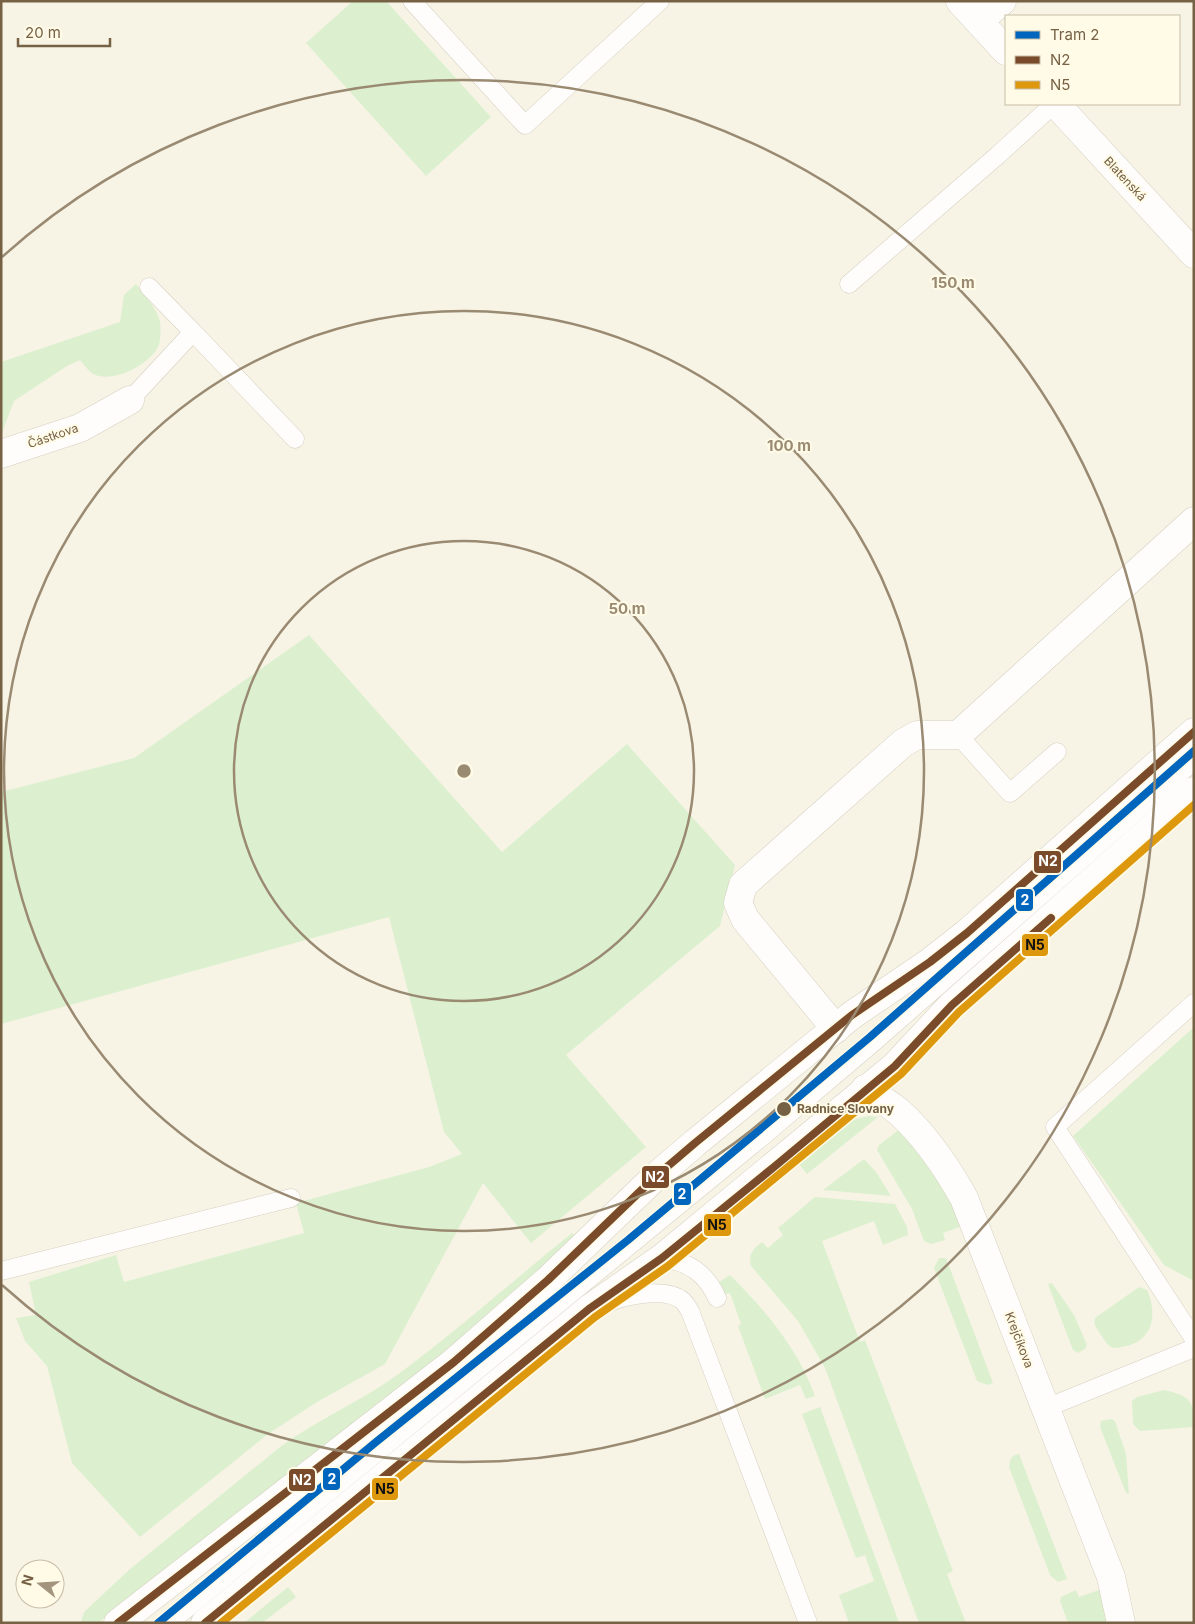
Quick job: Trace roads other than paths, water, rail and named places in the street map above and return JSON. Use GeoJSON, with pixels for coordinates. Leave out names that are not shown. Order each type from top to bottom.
{"type":"FeatureCollection","features":[{"type":"Feature","properties":{"kind":"street"},"geometry":{"type":"LineString","coordinates":[[960,1],[1005,50]]}},
{"type":"Feature","properties":{"kind":"street"},"geometry":{"type":"LineString","coordinates":[[979,22],[1002,1]]}},
{"type":"Feature","properties":{"kind":"street","name":"Blatenská"},"geometry":{"type":"LineString","coordinates":[[1056,105],[1194,254]]}},
{"type":"Feature","properties":{"kind":"street","name":"Částkova"},"geometry":{"type":"LineString","coordinates":[[1,454],[80,428],[130,400]]}},
{"type":"Feature","properties":{"kind":"street"},"geometry":{"type":"LineString","coordinates":[[836,1028],[744,919],[738,903],[739,894],[747,880],[903,743],[917,735],[958,735],[1194,520]]}},
{"type":"Feature","properties":{"kind":"street"},"geometry":{"type":"LineString","coordinates":[[118,1623],[454,1362],[548,1280],[654,1178],[836,1028],[967,933],[1194,732]]}},
{"type":"Feature","properties":{"kind":"street"},"geometry":{"type":"LineString","coordinates":[[204,1623],[589,1309],[662,1258],[895,1066],[952,1005],[1194,791]]}},
{"type":"Feature","properties":{"kind":"street","name":"Krejčíkova"},"geometry":{"type":"LineString","coordinates":[[865,1090],[903,1116],[922,1136],[952,1178],[975,1224],[1110,1577],[1121,1623]]}},
{"type":"Feature","properties":{"kind":"lane"},"geometry":{"type":"LineString","coordinates":[[412,1],[525,125],[660,1]]}},
{"type":"Feature","properties":{"kind":"lane"},"geometry":{"type":"LineString","coordinates":[[849,284],[1054,105]]}},
{"type":"Feature","properties":{"kind":"lane"},"geometry":{"type":"LineString","coordinates":[[150,287],[295,440]]}},
{"type":"Feature","properties":{"kind":"lane"},"geometry":{"type":"LineString","coordinates":[[130,400],[192,332]]}},
{"type":"Feature","properties":{"kind":"lane"},"geometry":{"type":"LineString","coordinates":[[958,735],[1010,793],[1056,752]]}},
{"type":"Feature","properties":{"kind":"lane"},"geometry":{"type":"LineString","coordinates":[[170,1623],[770,1130],[896,1023],[1194,761]]}},
{"type":"Feature","properties":{"kind":"lane"},"geometry":{"type":"LineString","coordinates":[[1194,1003],[1055,1127],[1194,1339]]}},
{"type":"Feature","properties":{"kind":"lane"},"geometry":{"type":"LineString","coordinates":[[1,1271],[292,1198]]}},
{"type":"Feature","properties":{"kind":"lane"},"geometry":{"type":"LineString","coordinates":[[662,1258],[679,1260],[698,1270],[712,1286],[717,1298]]}},
{"type":"Feature","properties":{"kind":"lane"},"geometry":{"type":"LineString","coordinates":[[589,1309],[633,1294],[670,1295],[683,1301],[698,1330],[808,1623]]}},
{"type":"Feature","properties":{"kind":"lane"},"geometry":{"type":"LineString","coordinates":[[1046,1408],[1194,1348]]}},
{"type":"Feature","properties":{"kind":"tram line","name":"2"},"geometry":{"type":"LineString","coordinates":[[158,1623],[376,1442],[628,1240],[870,1037],[1194,751]]}},
{"type":"Feature","properties":{"kind":"place","name":"Radnice Slovany"},"geometry":{"type":"Point","coordinates":[784,1109]}}]}
